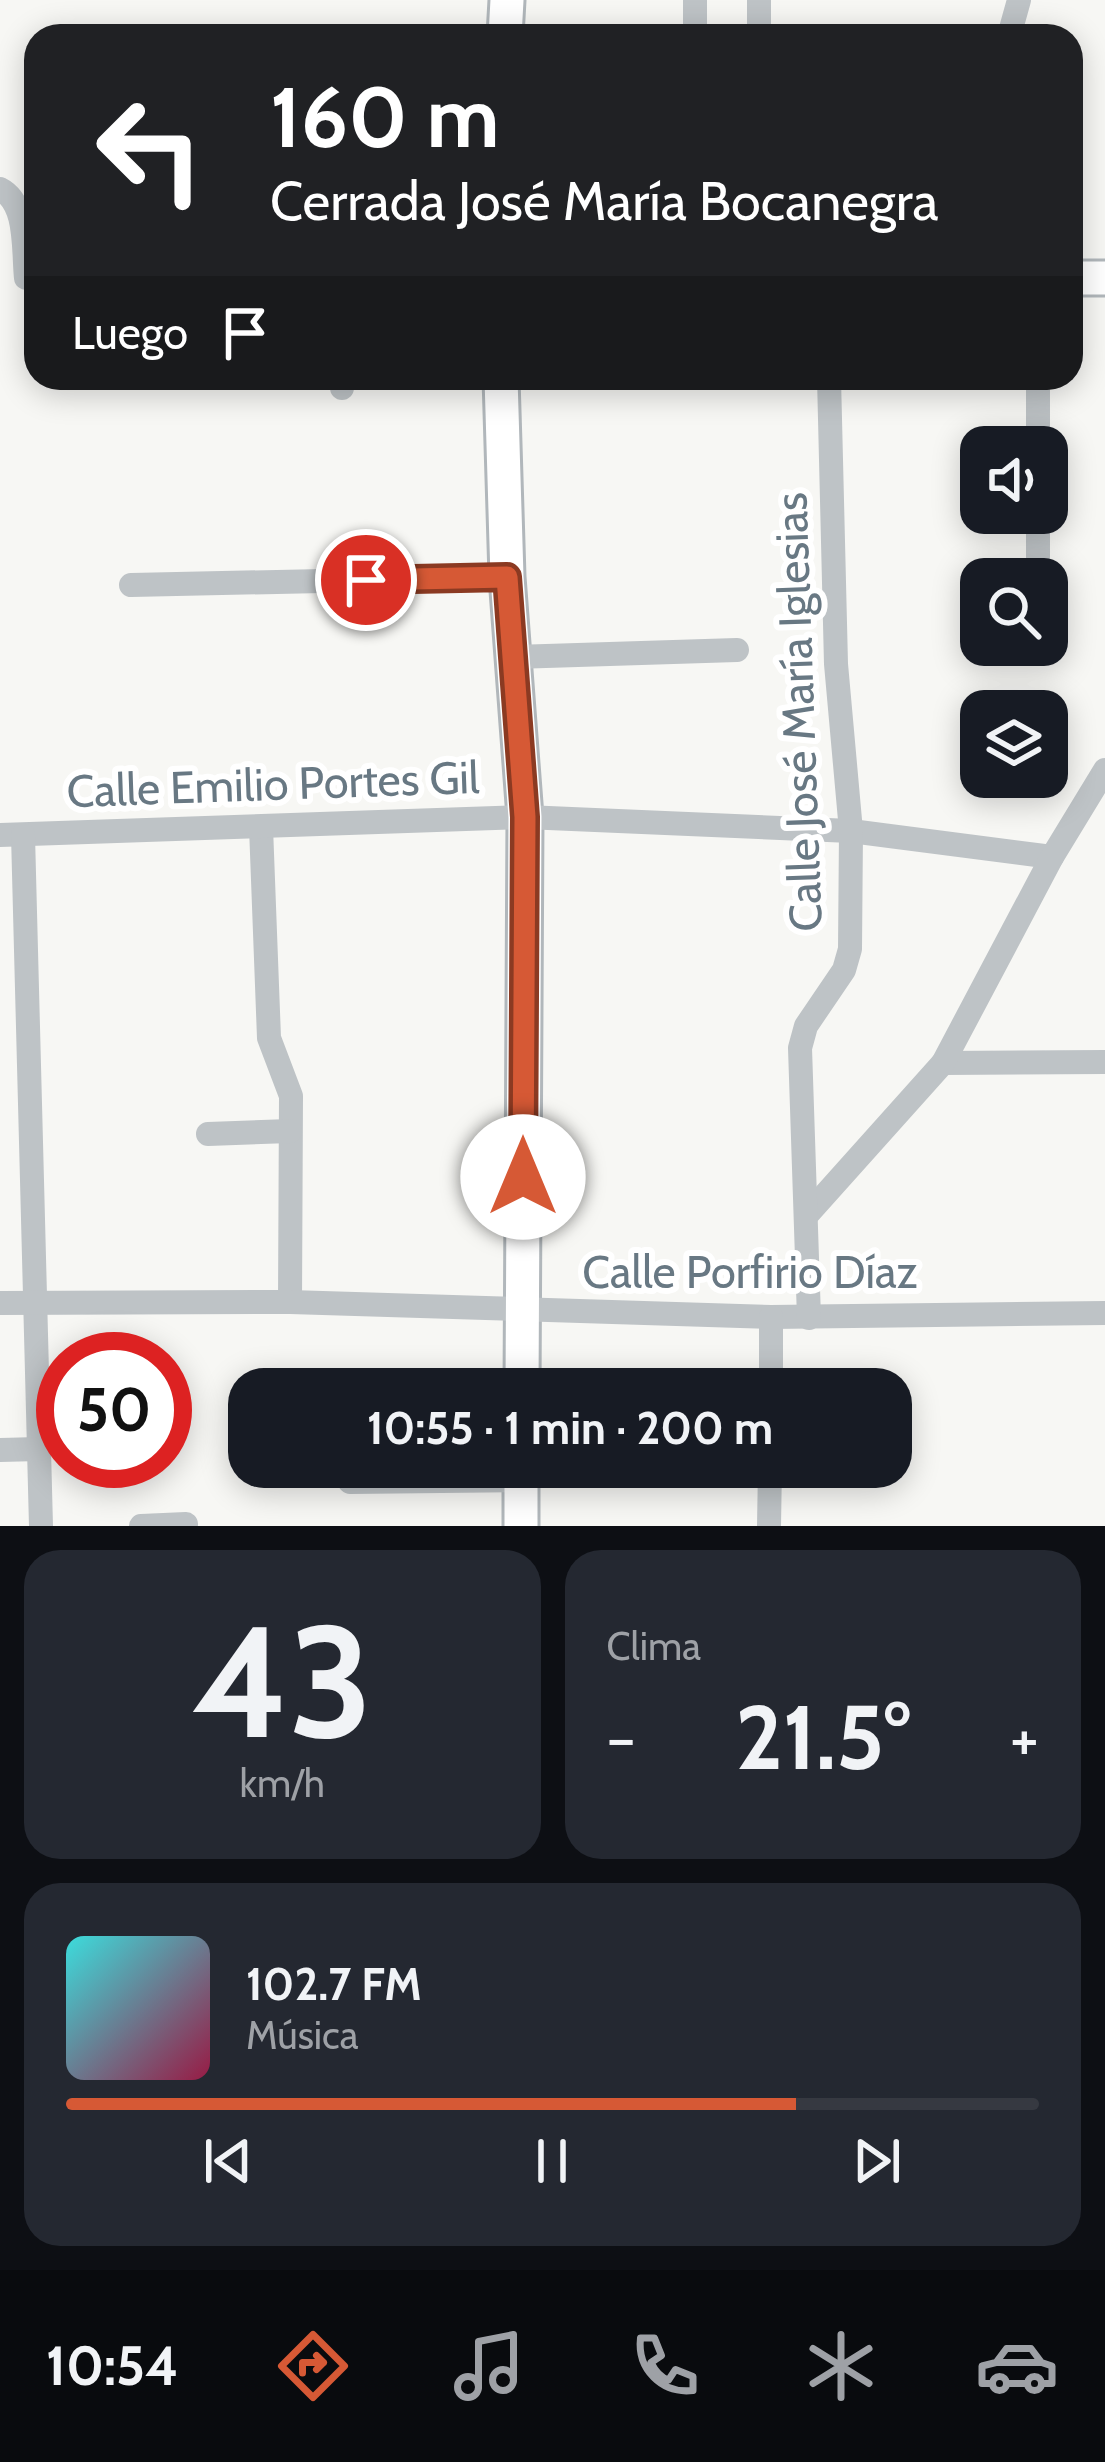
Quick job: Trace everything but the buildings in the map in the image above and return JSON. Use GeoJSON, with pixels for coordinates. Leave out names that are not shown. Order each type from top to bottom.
{"type":"FeatureCollection","features":[{"type":"Feature","properties":{"kind":"main road"},"geometry":{"type":"LineString","coordinates":[[501,390],[507,577],[525,817],[522,1368]]}},
{"type":"Feature","properties":{"kind":"main road"},"geometry":{"type":"LineString","coordinates":[[520,1526],[521,1488]]}},
{"type":"Feature","properties":{"kind":"street"},"geometry":{"type":"LineString","coordinates":[[0,190],[10,194],[19,211],[24,259]]}},
{"type":"Feature","properties":{"kind":"street","name":"Calle José María Iglesias"},"geometry":{"type":"LineString","coordinates":[[808,1318],[800,1048],[806,1026],[844,970],[850,950],[851,831],[836,664],[829,390]]}},
{"type":"Feature","properties":{"kind":"street"},"geometry":{"type":"LineString","coordinates":[[1038,390],[1038,426]]}},
{"type":"Feature","properties":{"kind":"street"},"geometry":{"type":"LineString","coordinates":[[1038,534],[1038,557]]}},
{"type":"Feature","properties":{"kind":"street"},"geometry":{"type":"LineString","coordinates":[[131,585],[507,577]]}},
{"type":"Feature","properties":{"kind":"street"},"geometry":{"type":"LineString","coordinates":[[514,657],[737,650]]}},
{"type":"Feature","properties":{"kind":"street"},"geometry":{"type":"LineString","coordinates":[[806,1216],[944,1063],[1052,857],[1105,770]]}},
{"type":"Feature","properties":{"kind":"street"},"geometry":{"type":"LineString","coordinates":[[1078,813],[1105,813]]}},
{"type":"Feature","properties":{"kind":"street","name":"Calle Emilio Portes Gil"},"geometry":{"type":"LineString","coordinates":[[12,835],[525,817],[851,831],[1052,857]]}},
{"type":"Feature","properties":{"kind":"street"},"geometry":{"type":"LineString","coordinates":[[261,826],[269,1038],[289,1082],[290,1301]]}},
{"type":"Feature","properties":{"kind":"street"},"geometry":{"type":"LineString","coordinates":[[12,835],[36,1361]]}},
{"type":"Feature","properties":{"kind":"street"},"geometry":{"type":"LineString","coordinates":[[944,1063],[1105,1062]]}},
{"type":"Feature","properties":{"kind":"street"},"geometry":{"type":"LineString","coordinates":[[208,1134],[290,1131]]}},
{"type":"Feature","properties":{"kind":"street","name":"Calle Porfirio Díaz"},"geometry":{"type":"LineString","coordinates":[[0,1303],[290,1301],[808,1318],[1105,1313]]}},
{"type":"Feature","properties":{"kind":"street"},"geometry":{"type":"LineString","coordinates":[[771,1317],[771,1368]]}},
{"type":"Feature","properties":{"kind":"street"},"geometry":{"type":"LineString","coordinates":[[0,1450],[36,1449]]}},
{"type":"Feature","properties":{"kind":"street"},"geometry":{"type":"LineString","coordinates":[[40,1488],[41,1526]]}},
{"type":"Feature","properties":{"kind":"street"},"geometry":{"type":"LineString","coordinates":[[769,1526],[770,1488]]}},
{"type":"Feature","properties":{"kind":"street"},"geometry":{"type":"LineString","coordinates":[[140,1526],[186,1524]]}},
{"type":"Feature","properties":{"kind":"route"},"geometry":{"type":"LineString","coordinates":[[366,580],[507,577],[525,817],[523,1177]]}}]}
